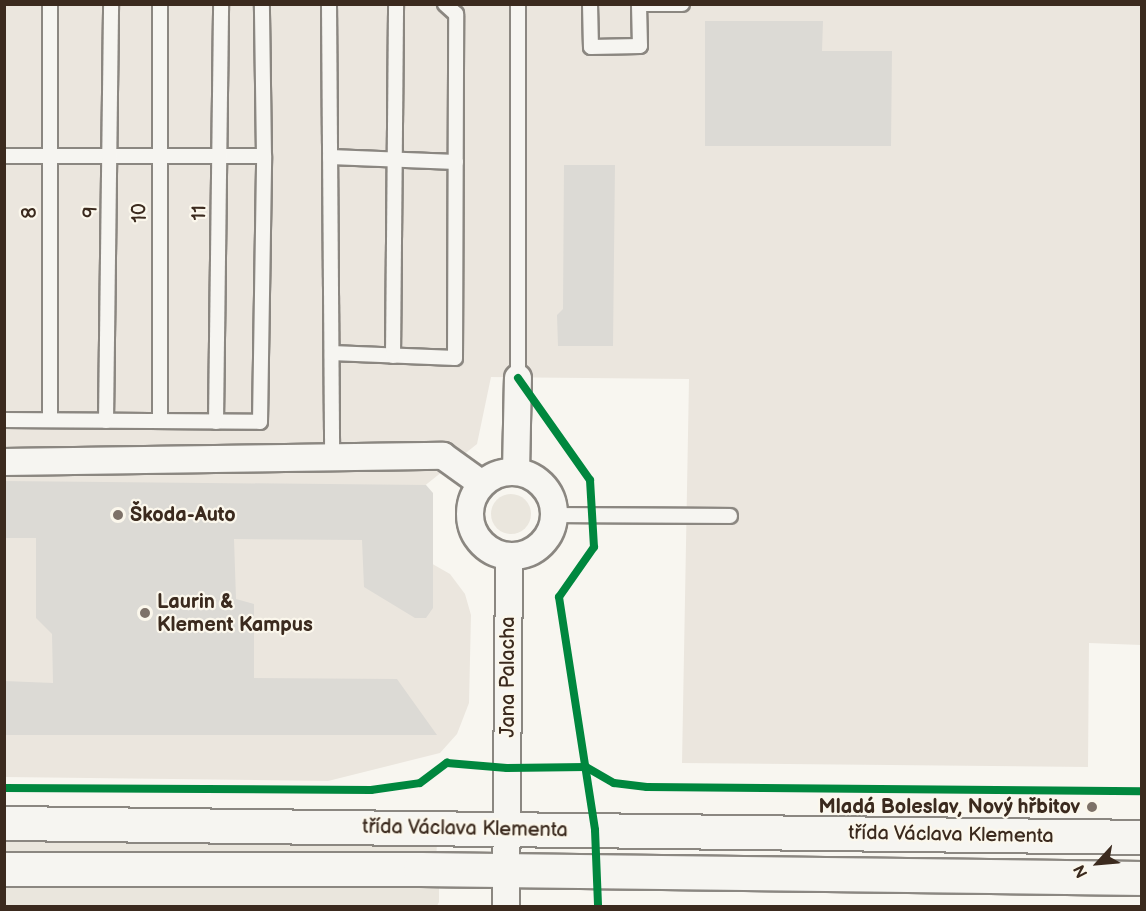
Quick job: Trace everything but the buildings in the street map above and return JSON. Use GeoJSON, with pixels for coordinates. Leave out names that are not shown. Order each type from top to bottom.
{"type":"FeatureCollection","features":[{"type":"Feature","properties":{"kind":"street"},"geometry":{"type":"LineString","coordinates":[[516,472],[518,378]]}},
{"type":"Feature","properties":{"kind":"street"},"geometry":{"type":"LineString","coordinates":[[4,462],[443,456],[482,484]]}},
{"type":"Feature","properties":{"kind":"street"},"geometry":{"type":"LineString","coordinates":[[516,472],[540,482],[549,492],[554,515],[544,542],[528,553],[509,556],[485,546],[474,530],[470,510],[482,484],[503,473],[516,472]]}},
{"type":"Feature","properties":{"kind":"street","name":"Jana Palacha"},"geometry":{"type":"LineString","coordinates":[[506,906],[509,556]]}},
{"type":"Feature","properties":{"kind":"street","name":"třída Václava Klementa"},"geometry":{"type":"LineString","coordinates":[[4,823],[1142,837]]}},
{"type":"Feature","properties":{"kind":"street","name":"třída Václava Klementa"},"geometry":{"type":"LineString","coordinates":[[4,869],[507,871],[1142,878]]}},
{"type":"Feature","properties":{"kind":"lane","name":"8"},"geometry":{"type":"LineString","coordinates":[[50,4],[50,420]]}},
{"type":"Feature","properties":{"kind":"lane","name":"9"},"geometry":{"type":"LineString","coordinates":[[106,421],[111,155],[111,4]]}},
{"type":"Feature","properties":{"kind":"lane","name":"10"},"geometry":{"type":"LineString","coordinates":[[160,4],[160,422]]}},
{"type":"Feature","properties":{"kind":"lane","name":"11"},"geometry":{"type":"LineString","coordinates":[[216,422],[221,4]]}},
{"type":"Feature","properties":{"kind":"lane"},"geometry":{"type":"LineString","coordinates":[[4,420],[261,422],[264,156],[262,4]]}},
{"type":"Feature","properties":{"kind":"lane"},"geometry":{"type":"LineString","coordinates":[[329,4],[332,457]]}},
{"type":"Feature","properties":{"kind":"lane"},"geometry":{"type":"LineString","coordinates":[[393,356],[392,161],[396,4]]}},
{"type":"Feature","properties":{"kind":"lane"},"geometry":{"type":"LineString","coordinates":[[332,353],[455,358],[456,14],[445,4]]}},
{"type":"Feature","properties":{"kind":"lane"},"geometry":{"type":"LineString","coordinates":[[518,4],[518,378]]}},
{"type":"Feature","properties":{"kind":"lane"},"geometry":{"type":"LineString","coordinates":[[590,4],[591,47],[640,46],[639,5],[682,4]]}},
{"type":"Feature","properties":{"kind":"lane"},"geometry":{"type":"LineString","coordinates":[[4,156],[264,156]]}},
{"type":"Feature","properties":{"kind":"lane"},"geometry":{"type":"LineString","coordinates":[[330,157],[456,162]]}},
{"type":"Feature","properties":{"kind":"lane"},"geometry":{"type":"LineString","coordinates":[[554,515],[730,516]]}},
{"type":"Feature","properties":{"kind":"shaded area"},"geometry":{"type":"Polygon","coordinates":[[[5,5],[1141,5],[1141,645],[1089,643],[1088,767],[682,763],[689,379],[491,377],[477,444],[413,495],[415,554],[450,574],[465,594],[471,615],[469,703],[457,734],[440,753],[328,781],[5,777],[5,5]]]}},
{"type":"Feature","properties":{"kind":"shaded area"},"geometry":{"type":"Polygon","coordinates":[[[511,494],[519,495],[525,500],[530,506],[530,522],[525,528],[519,533],[511,534],[503,533],[497,528],[492,522],[491,514],[492,506],[497,500],[503,495],[511,494]]]}},
{"type":"Feature","properties":{"kind":"shaded area"},"geometry":{"type":"Polygon","coordinates":[[[5,839],[437,845],[436,858],[5,852],[5,839]]]}},
{"type":"Feature","properties":{"kind":"shaded area"},"geometry":{"type":"Polygon","coordinates":[[[5,880],[439,885],[439,902],[437,906],[5,906],[5,880]]]}},
{"type":"Feature","properties":{"kind":"cycle path"},"geometry":{"type":"LineString","coordinates":[[518,378],[590,480],[594,547],[559,597],[595,830],[598,906]]}},
{"type":"Feature","properties":{"kind":"cycle path"},"geometry":{"type":"LineString","coordinates":[[4,788],[371,790],[420,783],[447,763],[507,768],[586,767],[614,783],[647,787],[1142,791]]}},
{"type":"Feature","properties":{"kind":"place","name":"Škoda-Auto"},"geometry":{"type":"Point","coordinates":[118,515]}},
{"type":"Feature","properties":{"kind":"place","name":"Laurin & Klement Kampus"},"geometry":{"type":"Point","coordinates":[145,613]}},
{"type":"Feature","properties":{"kind":"place","name":"Mladá Boleslav, Nový hřbitov"},"geometry":{"type":"Point","coordinates":[1092,807]}}]}
